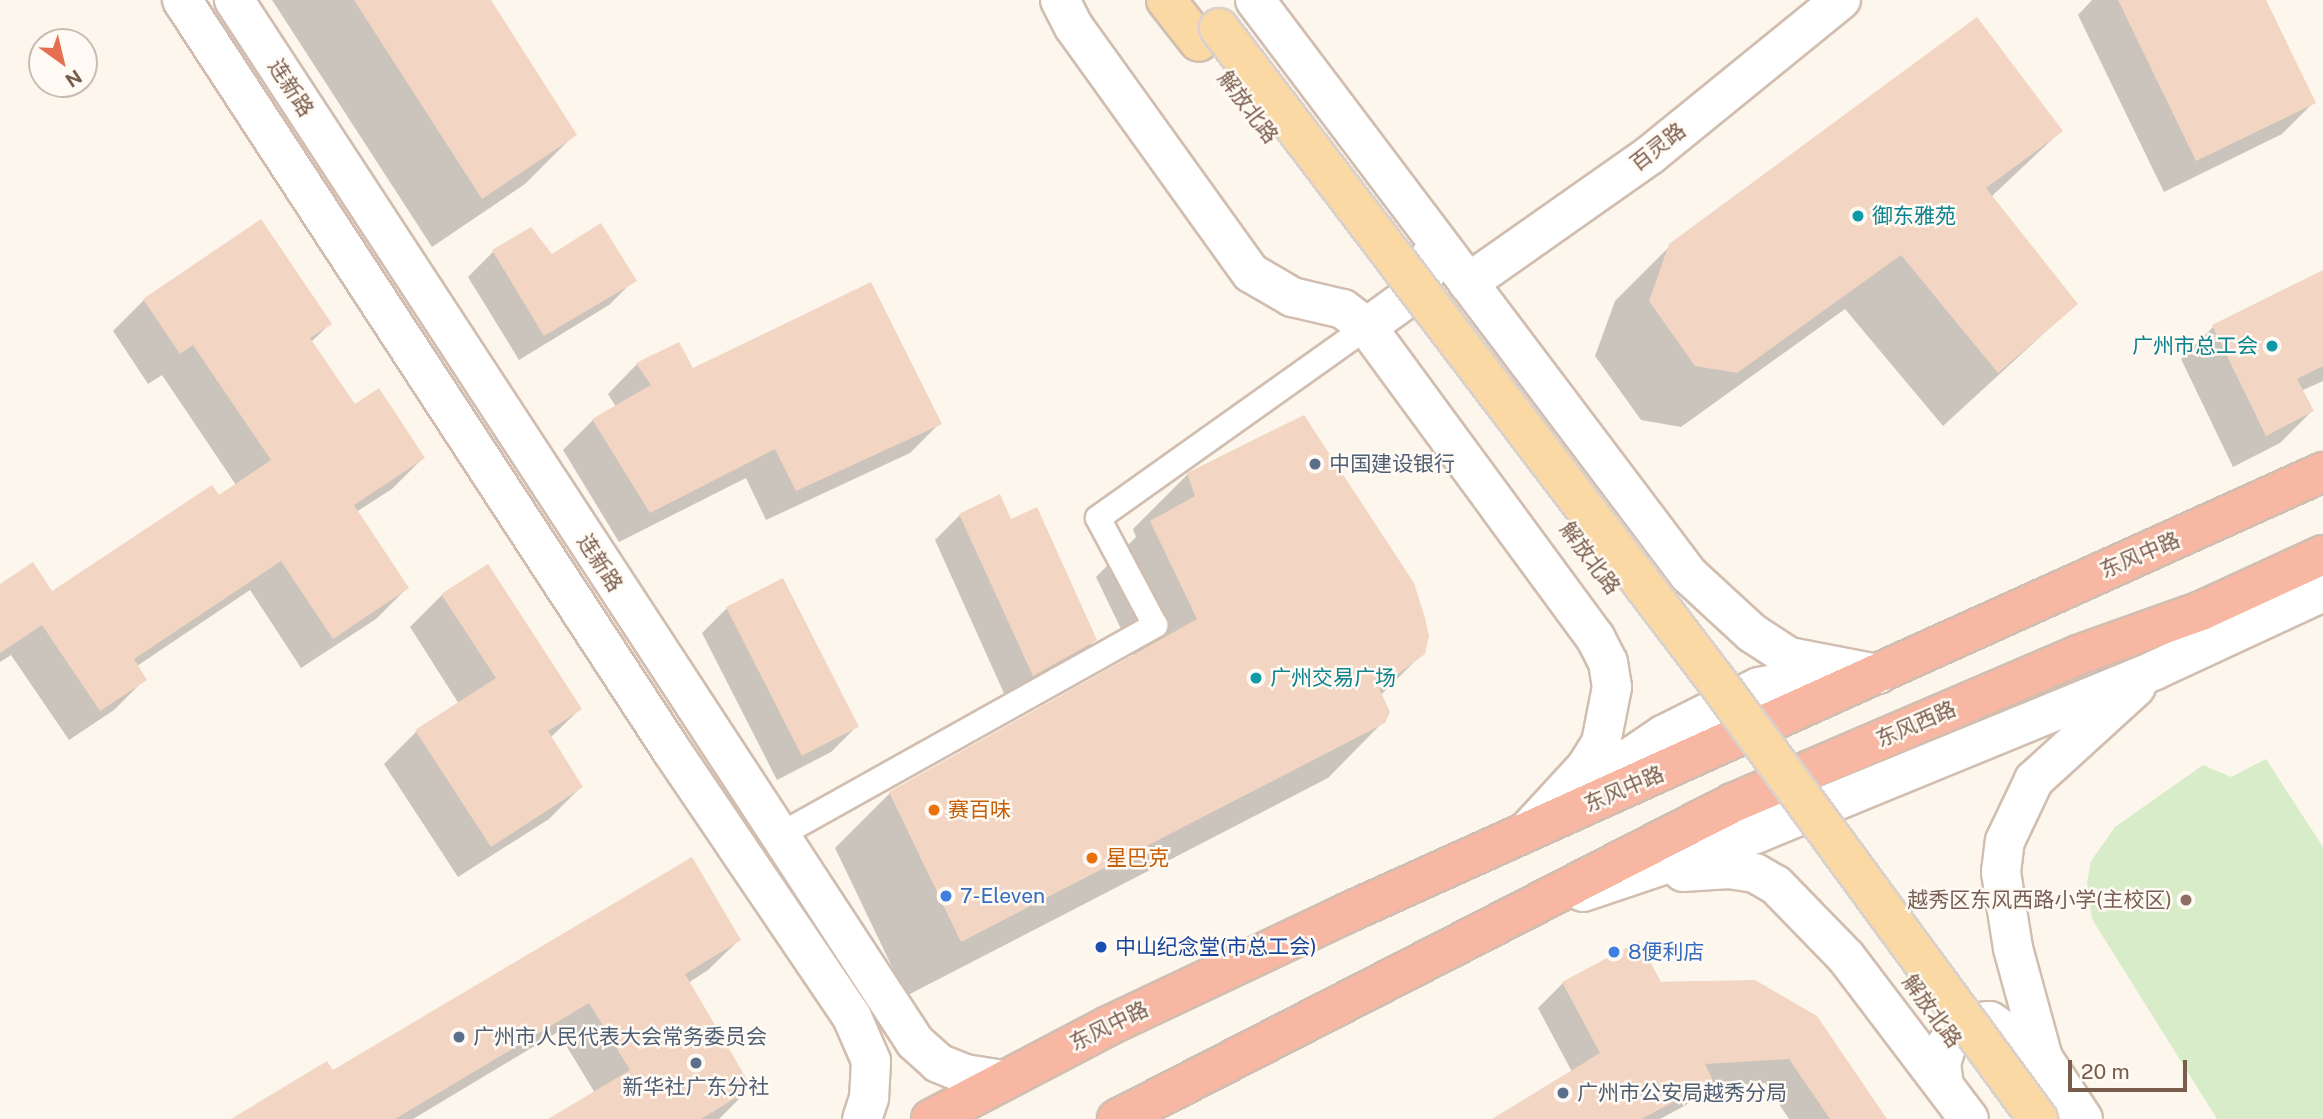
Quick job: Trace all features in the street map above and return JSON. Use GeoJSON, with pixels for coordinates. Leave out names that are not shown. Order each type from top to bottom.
{"type":"FeatureCollection","features":[{"type":"Feature","properties":{"kind":"highway","name":"东风中路"},"geometry":{"type":"LineString","coordinates":[[931,1119],[1002,1080],[1530,829],[1878,674],[2321,471]]}},
{"type":"Feature","properties":{"kind":"highway","name":"东风西路"},"geometry":{"type":"LineString","coordinates":[[1518,913],[1733,803],[2078,655],[2201,611],[2323,555]]}},
{"type":"Feature","properties":{"kind":"highway"},"geometry":{"type":"LineString","coordinates":[[1117,1119],[1156,1107],[1518,913]]}},
{"type":"Feature","properties":{"kind":"main road","name":"连新路"},"geometry":{"type":"LineString","coordinates":[[182,0],[672,751],[852,1017],[871,1061],[869,1098],[862,1119]]}},
{"type":"Feature","properties":{"kind":"main road","name":"连新路"},"geometry":{"type":"LineString","coordinates":[[234,0],[915,1042],[938,1063],[965,1074],[1002,1080]]}},
{"type":"Feature","properties":{"kind":"main road"},"geometry":{"type":"LineString","coordinates":[[1060,0],[1074,27],[1251,274],[1292,297],[1343,309],[1367,327],[1529,542],[1608,662],[1612,687],[1601,743],[1586,767],[1530,829]]}},
{"type":"Feature","properties":{"kind":"main road","name":"解放北路"},"geometry":{"type":"LineString","coordinates":[[1166,0],[1206,23],[1721,687],[2039,1119]]}},
{"type":"Feature","properties":{"kind":"main road"},"geometry":{"type":"LineString","coordinates":[[1255,0],[1658,538],[1710,597],[1788,657],[1878,674]]}},
{"type":"Feature","properties":{"kind":"main road","name":"百灵路"},"geometry":{"type":"LineString","coordinates":[[1468,283],[1650,155],[1841,0]]}},
{"type":"Feature","properties":{"kind":"main road","name":"解放北路"},"geometry":{"type":"LineString","coordinates":[[1206,23],[2011,1119]]}},
{"type":"Feature","properties":{"kind":"main road"},"geometry":{"type":"LineString","coordinates":[[1367,327],[1411,295],[1426,273],[1430,251],[1427,229]]}},
{"type":"Feature","properties":{"kind":"main road"},"geometry":{"type":"LineString","coordinates":[[1518,913],[1758,833],[2155,670],[2321,593]]}},
{"type":"Feature","properties":{"kind":"main road"},"geometry":{"type":"LineString","coordinates":[[2083,1119],[2043,1058],[2005,910],[2001,872],[2005,841],[2034,780],[2155,670],[2201,611]]}},
{"type":"Feature","properties":{"kind":"main road","name":"解放北路"},"geometry":{"type":"LineString","coordinates":[[1518,913],[1687,871],[1755,873],[1796,903],[1846,957],[1969,1119]]}},
{"type":"Feature","properties":{"kind":"main road"},"geometry":{"type":"LineString","coordinates":[[1944,1085],[1941,1064],[1947,1044],[1956,1033],[1979,1022],[1990,1021],[2043,1058]]}},
{"type":"Feature","properties":{"kind":"lane"},"geometry":{"type":"LineString","coordinates":[[780,835],[1155,625],[1098,518],[1367,327]]}},
{"type":"Feature","properties":{"kind":"green space","name":"越秀区东风西路小学(主校区)"},"geometry":{"type":"Polygon","coordinates":[[[2266,759],[2323,847],[2323,1119],[2217,1119],[2092,919],[2087,882],[2091,861],[2115,827],[2203,765],[2231,777],[2266,759]]]}},
{"type":"Feature","properties":{"kind":"building"},"geometry":{"type":"Polygon","coordinates":[[[354,0],[491,0],[577,135],[482,199],[354,0]]]}},
{"type":"Feature","properties":{"kind":"building"},"geometry":{"type":"Polygon","coordinates":[[[2118,0],[2266,0],[2316,103],[2196,161],[2118,0]]]}},
{"type":"Feature","properties":{"kind":"building","name":"御东雅苑"},"geometry":{"type":"Polygon","coordinates":[[[1977,17],[2063,131],[1986,188],[2078,304],[1998,373],[1901,255],[1737,373],[1695,366],[1649,301],[1669,244],[1977,17]]]}},
{"type":"Feature","properties":{"kind":"building"},"geometry":{"type":"Polygon","coordinates":[[[261,219],[332,324],[310,338],[355,404],[379,388],[425,458],[354,505],[409,588],[333,639],[281,561],[134,659],[147,680],[100,711],[42,625],[0,653],[0,584],[33,562],[52,591],[212,485],[219,495],[271,460],[193,345],[180,354],[143,299],[261,219]]]}},
{"type":"Feature","properties":{"kind":"building"},"geometry":{"type":"Polygon","coordinates":[[[601,223],[637,281],[544,336],[492,250],[531,227],[552,254],[601,223]]]}},
{"type":"Feature","properties":{"kind":"building","name":"广州市总工会"},"geometry":{"type":"Polygon","coordinates":[[[2323,270],[2323,366],[2297,379],[2314,411],[2266,436],[2212,325],[2323,270]]]}},
{"type":"Feature","properties":{"kind":"building"},"geometry":{"type":"Polygon","coordinates":[[[871,282],[942,424],[796,491],[775,449],[650,513],[592,419],[651,385],[636,363],[679,342],[693,368],[871,282]]]}},
{"type":"Feature","properties":{"kind":"building","name":"广州交易广场"},"geometry":{"type":"Polygon","coordinates":[[[1304,415],[1414,583],[1425,618],[1429,636],[1425,654],[1379,688],[1390,712],[1385,723],[961,942],[889,792],[1197,619],[1150,521],[1195,496],[1187,473],[1304,415]]]}},
{"type":"Feature","properties":{"kind":"building"},"geometry":{"type":"Polygon","coordinates":[[[1000,494],[1011,519],[1037,507],[1097,640],[1033,676],[959,514],[1000,494]]]}},
{"type":"Feature","properties":{"kind":"building"},"geometry":{"type":"Polygon","coordinates":[[[488,564],[582,709],[548,731],[583,787],[491,847],[415,730],[496,678],[441,594],[488,564]]]}},
{"type":"Feature","properties":{"kind":"building"},"geometry":{"type":"Polygon","coordinates":[[[783,578],[859,727],[802,756],[726,607],[783,578]]]}},
{"type":"Feature","properties":{"kind":"building"},"geometry":{"type":"Polygon","coordinates":[[[692,857],[741,940],[685,974],[752,1088],[701,1119],[548,1119],[630,1070],[589,1003],[395,1119],[231,1119],[327,1061],[333,1070],[692,857]]]}},
{"type":"Feature","properties":{"kind":"building"},"geometry":{"type":"Polygon","coordinates":[[[1639,941],[1661,982],[1755,980],[1817,1016],[1887,1119],[1830,1119],[1789,1059],[1705,1064],[1713,1081],[1641,1119],[1492,1119],[1600,1053],[1562,982],[1639,941]]]}},
{"type":"Feature","properties":{"kind":"place","name":"御东雅苑"},"geometry":{"type":"Point","coordinates":[1858,216]}},
{"type":"Feature","properties":{"kind":"place","name":"广州市总工会"},"geometry":{"type":"Point","coordinates":[2272,346]}},
{"type":"Feature","properties":{"kind":"place","name":"中国建设银行"},"geometry":{"type":"Point","coordinates":[1315,464]}},
{"type":"Feature","properties":{"kind":"place","name":"广州交易广场"},"geometry":{"type":"Point","coordinates":[1256,678]}},
{"type":"Feature","properties":{"kind":"place","name":"赛百味"},"geometry":{"type":"Point","coordinates":[934,810]}},
{"type":"Feature","properties":{"kind":"place","name":"星巴克"},"geometry":{"type":"Point","coordinates":[1092,858]}},
{"type":"Feature","properties":{"kind":"place","name":"7-Eleven"},"geometry":{"type":"Point","coordinates":[946,896]}},
{"type":"Feature","properties":{"kind":"place","name":"越秀区东风西路小学(主校区)"},"geometry":{"type":"Point","coordinates":[2186,900]}},
{"type":"Feature","properties":{"kind":"place","name":"中山纪念堂(市总工会)"},"geometry":{"type":"Point","coordinates":[1101,947]}},
{"type":"Feature","properties":{"kind":"place","name":"8便利店"},"geometry":{"type":"Point","coordinates":[1614,952]}},
{"type":"Feature","properties":{"kind":"place","name":"广州市人民代表大会常务委员会"},"geometry":{"type":"Point","coordinates":[459,1037]}},
{"type":"Feature","properties":{"kind":"place","name":"新华社广东分社"},"geometry":{"type":"Point","coordinates":[696,1063]}},
{"type":"Feature","properties":{"kind":"place","name":"广州市公安局越秀分局"},"geometry":{"type":"Point","coordinates":[1563,1093]}}]}
